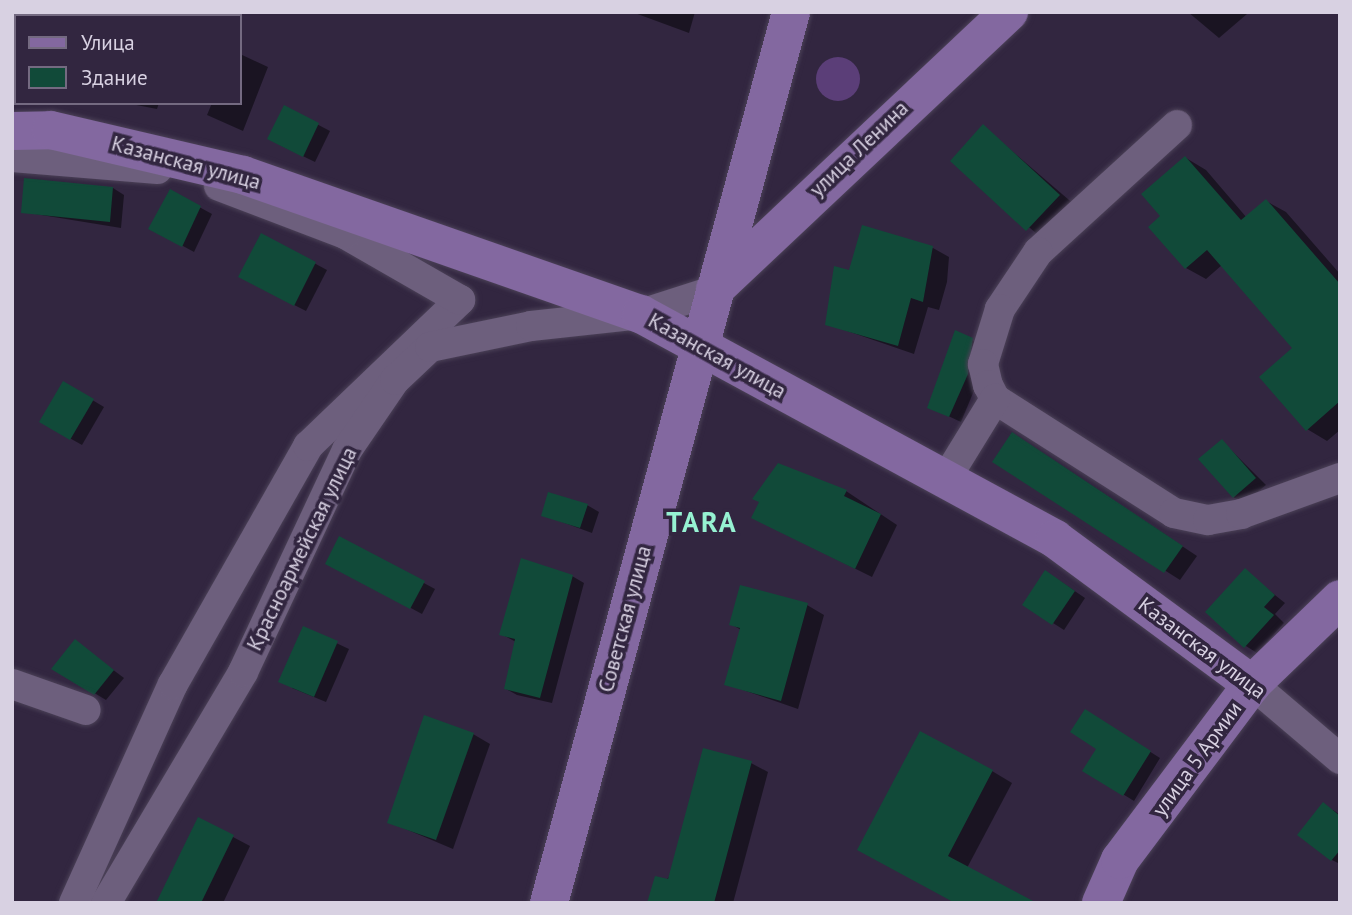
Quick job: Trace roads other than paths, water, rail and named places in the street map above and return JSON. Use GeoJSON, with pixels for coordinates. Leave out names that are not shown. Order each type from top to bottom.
{"type":"FeatureCollection","features":[{"type":"Feature","properties":{"kind":"main road","name":"Советская улица"},"geometry":{"type":"LineString","coordinates":[[548,903],[791,12]]}},
{"type":"Feature","properties":{"kind":"main road","name":"улица Ленина"},"geometry":{"type":"LineString","coordinates":[[713,291],[1009,12]]}},
{"type":"Feature","properties":{"kind":"main road","name":"Казанская улица"},"geometry":{"type":"LineString","coordinates":[[12,131],[51,130],[243,176],[641,314],[698,348],[947,477],[1055,539],[1252,684]]}},
{"type":"Feature","properties":{"kind":"main road","name":"улица 5 Армии"},"geometry":{"type":"LineString","coordinates":[[1101,903],[1119,860],[1252,684],[1340,599]]}},
{"type":"Feature","properties":{"kind":"street"},"geometry":{"type":"LineString","coordinates":[[1177,125],[1038,252],[1000,309],[983,364],[995,399],[1174,513],[1208,520],[1241,514],[1340,478]]}},
{"type":"Feature","properties":{"kind":"street"},"geometry":{"type":"LineString","coordinates":[[12,157],[179,170],[345,234],[460,300],[309,446],[173,684],[74,903]]}},
{"type":"Feature","properties":{"kind":"street","name":"Красноармейская улица"},"geometry":{"type":"LineString","coordinates":[[106,903],[243,672],[347,450],[395,380],[430,347],[531,326],[641,314],[713,291]]}},
{"type":"Feature","properties":{"kind":"street"},"geometry":{"type":"LineString","coordinates":[[947,477],[995,399]]}},
{"type":"Feature","properties":{"kind":"street"},"geometry":{"type":"LineString","coordinates":[[12,684],[86,710]]}},
{"type":"Feature","properties":{"kind":"street","name":"Казанская улица"},"geometry":{"type":"LineString","coordinates":[[1252,684],[1340,759]]}},
{"type":"Feature","properties":{"kind":"district","name":"TARA"},"geometry":{"type":"Point","coordinates":[702,522]}}]}
